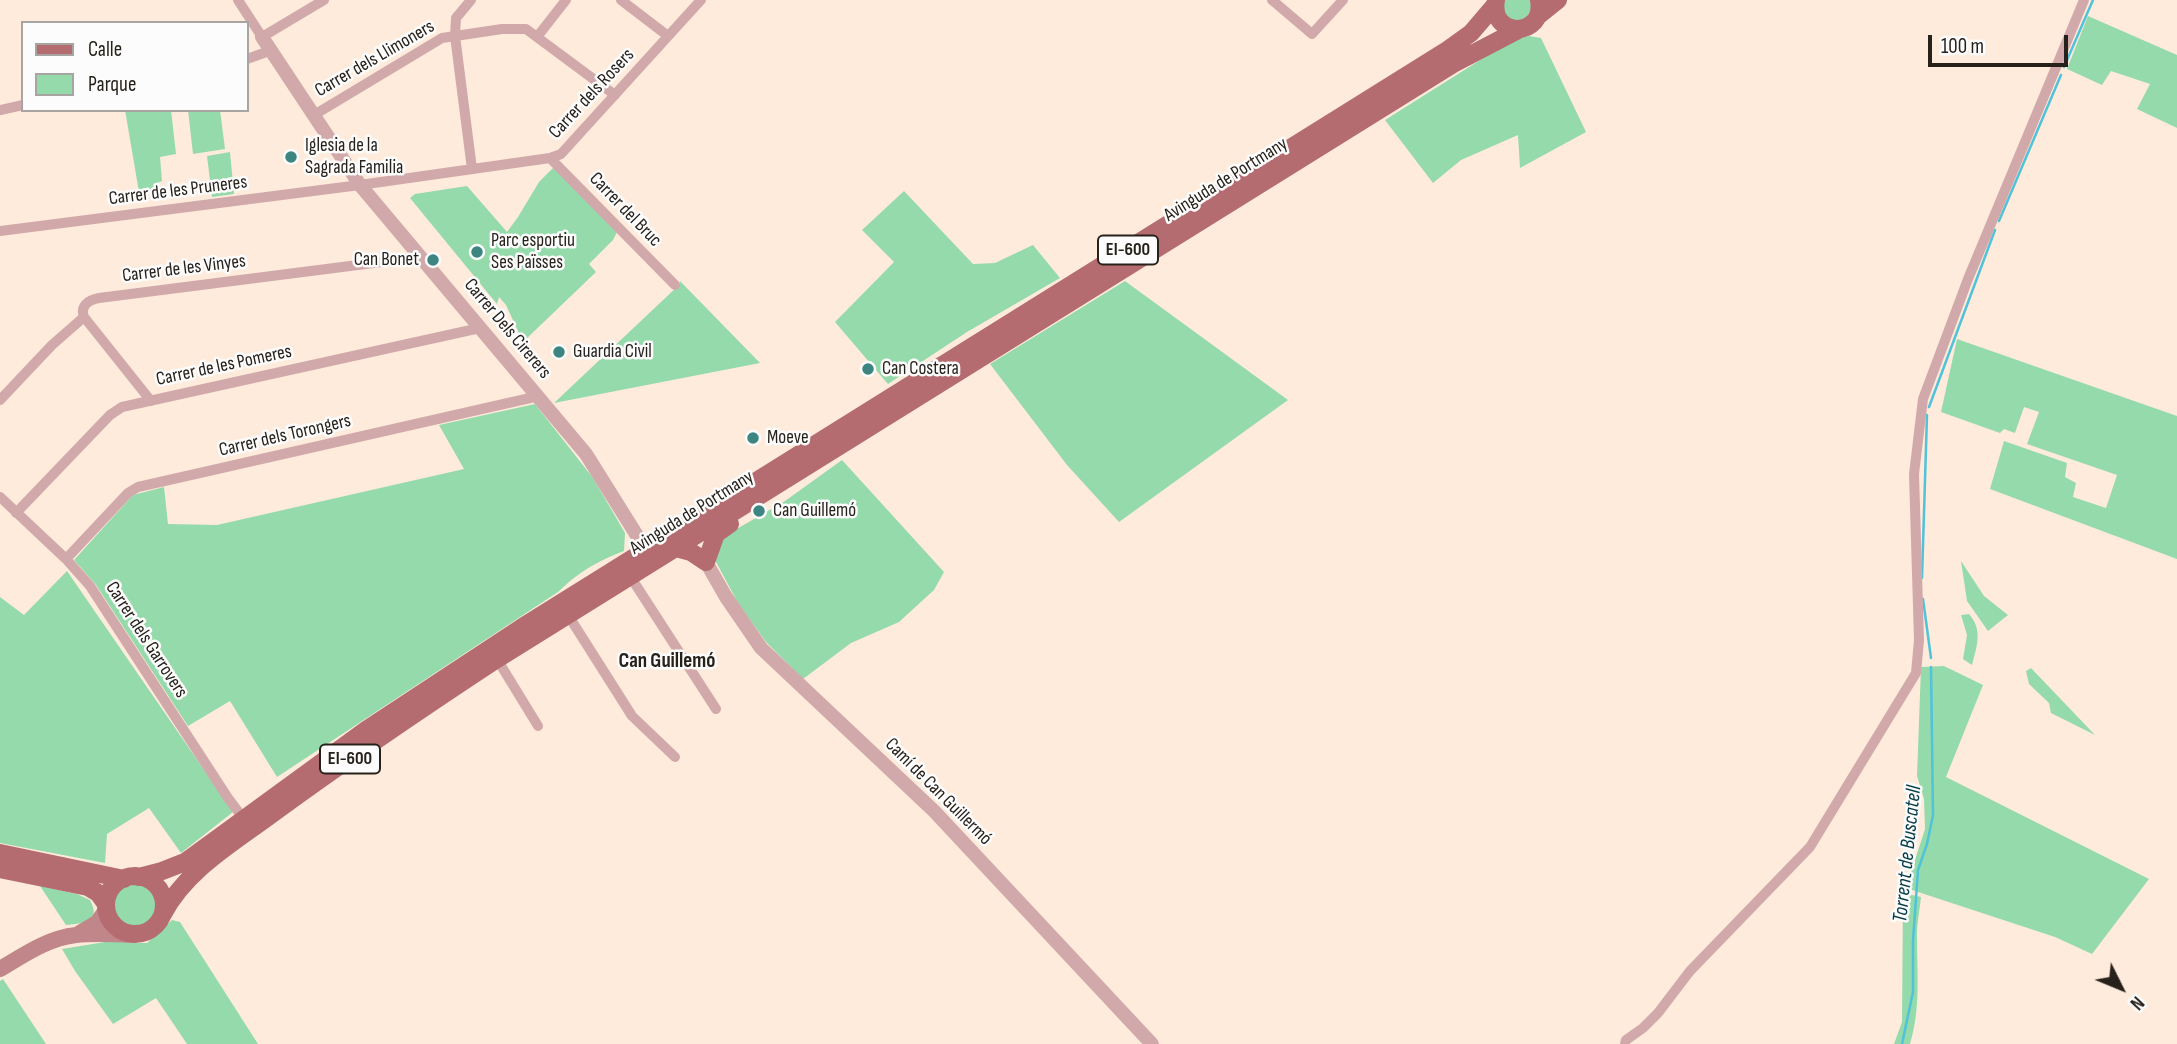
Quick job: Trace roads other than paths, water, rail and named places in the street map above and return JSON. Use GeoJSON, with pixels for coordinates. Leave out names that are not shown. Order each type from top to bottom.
{"type":"FeatureCollection","features":[{"type":"Feature","properties":{"kind":"main road","name":"EI-600"},"geometry":{"type":"LineString","coordinates":[[1496,2],[1501,22],[1511,28],[1520,29],[1533,23],[1538,8],[1558,0]]}},
{"type":"Feature","properties":{"kind":"main road","name":"Avinguda de Portmany"},"geometry":{"type":"LineString","coordinates":[[132,878],[185,862],[421,692],[1446,51],[1471,33],[1496,2]]}},
{"type":"Feature","properties":{"kind":"main road","name":"Avinguda de Portmany"},"geometry":{"type":"LineString","coordinates":[[163,914],[170,900],[190,877],[224,850],[372,743],[497,659],[1453,64],[1520,29]]}},
{"type":"Feature","properties":{"kind":"main road"},"geometry":{"type":"LineString","coordinates":[[676,548],[691,552],[706,562],[716,534],[813,471],[838,447]]}},
{"type":"Feature","properties":{"kind":"main road","name":"EI-600"},"geometry":{"type":"LineString","coordinates":[[0,853],[132,878]]}},
{"type":"Feature","properties":{"kind":"main road"},"geometry":{"type":"LineString","coordinates":[[0,869],[88,887],[98,893],[114,925],[132,934]]}},
{"type":"Feature","properties":{"kind":"main road"},"geometry":{"type":"LineString","coordinates":[[78,934],[93,927],[106,907],[111,889],[132,878],[153,882],[161,892],[163,914]]}},
{"type":"Feature","properties":{"kind":"main road","name":"EI-600"},"geometry":{"type":"LineString","coordinates":[[132,934],[153,929],[163,914]]}},
{"type":"Feature","properties":{"kind":"main road"},"geometry":{"type":"LineString","coordinates":[[0,969],[32,949],[59,938],[78,934],[132,934]]}},
{"type":"Feature","properties":{"kind":"street","name":"Carrer Dels Cirerers"},"geometry":{"type":"LineString","coordinates":[[238,0],[360,185],[586,454],[646,550]]}},
{"type":"Feature","properties":{"kind":"street"},"geometry":{"type":"LineString","coordinates":[[262,37],[324,0]]}},
{"type":"Feature","properties":{"kind":"street","name":"Carrer dels Llimoners"},"geometry":{"type":"LineString","coordinates":[[314,115],[442,38],[455,36],[456,18],[471,0]]}},
{"type":"Feature","properties":{"kind":"street"},"geometry":{"type":"LineString","coordinates":[[537,37],[566,0]]}},
{"type":"Feature","properties":{"kind":"street"},"geometry":{"type":"LineString","coordinates":[[621,0],[668,36]]}},
{"type":"Feature","properties":{"kind":"street","name":"Carrer dels Rosers"},"geometry":{"type":"LineString","coordinates":[[360,185],[550,159],[561,154],[701,0]]}},
{"type":"Feature","properties":{"kind":"street"},"geometry":{"type":"LineString","coordinates":[[1272,0],[1312,34],[1343,0]]}},
{"type":"Feature","properties":{"kind":"street"},"geometry":{"type":"LineString","coordinates":[[1625,1044],[1658,1013],[1690,971],[1810,848],[1916,673],[1919,640],[1914,474],[1923,399],[1968,279],[2084,0]]}},
{"type":"Feature","properties":{"kind":"street"},"geometry":{"type":"LineString","coordinates":[[472,169],[455,36],[502,29],[526,29],[615,95]]}},
{"type":"Feature","properties":{"kind":"street"},"geometry":{"type":"LineString","coordinates":[[248,59],[272,50]]}},
{"type":"Feature","properties":{"kind":"street"},"geometry":{"type":"LineString","coordinates":[[0,110],[21,105]]}},
{"type":"Feature","properties":{"kind":"street","name":"Carrer del Bruc"},"geometry":{"type":"LineString","coordinates":[[550,159],[675,285]]}},
{"type":"Feature","properties":{"kind":"street","name":"Carrer de les Pruneres"},"geometry":{"type":"LineString","coordinates":[[0,231],[360,185]]}},
{"type":"Feature","properties":{"kind":"street","name":"Carrer de les Vinyes"},"geometry":{"type":"LineString","coordinates":[[0,400],[52,345],[84,317],[83,309],[87,303],[99,298],[420,255]]}},
{"type":"Feature","properties":{"kind":"street"},"geometry":{"type":"LineString","coordinates":[[84,317],[151,401]]}},
{"type":"Feature","properties":{"kind":"street","name":"Carrer de les Pomeres"},"geometry":{"type":"LineString","coordinates":[[16,513],[114,411],[122,407],[480,328]]}},
{"type":"Feature","properties":{"kind":"street","name":"Carrer dels Torongers"},"geometry":{"type":"LineString","coordinates":[[66,559],[128,493],[138,487],[539,396]]}},
{"type":"Feature","properties":{"kind":"street","name":"Carrer dels Garrovers"},"geometry":{"type":"LineString","coordinates":[[0,497],[66,559],[90,586],[243,818]]}},
{"type":"Feature","properties":{"kind":"street","name":"Camí de Can Guillermó"},"geometry":{"type":"LineString","coordinates":[[706,562],[761,648],[934,811],[1152,1044]]}},
{"type":"Feature","properties":{"kind":"street"},"geometry":{"type":"LineString","coordinates":[[630,576],[716,709]]}},
{"type":"Feature","properties":{"kind":"street"},"geometry":{"type":"LineString","coordinates":[[568,615],[632,716],[675,757]]}},
{"type":"Feature","properties":{"kind":"street"},"geometry":{"type":"LineString","coordinates":[[497,659],[538,726]]}},
{"type":"Feature","properties":{"kind":"waterway","name":"Torrent de Buscatell"},"geometry":{"type":"LineString","coordinates":[[2064,67],[2093,0]]}},
{"type":"Feature","properties":{"kind":"waterway","name":"Torrent de Buscatell"},"geometry":{"type":"LineString","coordinates":[[1999,221],[2061,75]]}},
{"type":"Feature","properties":{"kind":"waterway","name":"Torrent de Buscatell"},"geometry":{"type":"LineString","coordinates":[[1929,407],[1995,230]]}},
{"type":"Feature","properties":{"kind":"waterway","name":"Torrent de Buscatell"},"geometry":{"type":"LineString","coordinates":[[1922,578],[1927,415]]}},
{"type":"Feature","properties":{"kind":"waterway","name":"Torrent de Buscatell"},"geometry":{"type":"LineString","coordinates":[[1923,599],[1931,658]]}},
{"type":"Feature","properties":{"kind":"waterway","name":"Torrent de Buscatell"},"geometry":{"type":"LineString","coordinates":[[1902,1044],[1913,992],[1918,870],[1933,815],[1931,667]]}},
{"type":"Feature","properties":{"kind":"place","name":"Iglesia de la Sagrada Familia"},"geometry":{"type":"Point","coordinates":[291,157]}},
{"type":"Feature","properties":{"kind":"place","name":"Parc esportiu Ses Païsses"},"geometry":{"type":"Point","coordinates":[477,252]}},
{"type":"Feature","properties":{"kind":"place","name":"Can Bonet"},"geometry":{"type":"Point","coordinates":[433,260]}},
{"type":"Feature","properties":{"kind":"place","name":"Guardia Civil"},"geometry":{"type":"Point","coordinates":[559,352]}},
{"type":"Feature","properties":{"kind":"place","name":"Can Costera"},"geometry":{"type":"Point","coordinates":[868,369]}},
{"type":"Feature","properties":{"kind":"place","name":"Moeve"},"geometry":{"type":"Point","coordinates":[753,438]}},
{"type":"Feature","properties":{"kind":"place","name":"Can Guillemó"},"geometry":{"type":"Point","coordinates":[759,511]}},
{"type":"Feature","properties":{"kind":"district","name":"Can Guillemó"},"geometry":{"type":"Point","coordinates":[667,662]}}]}
